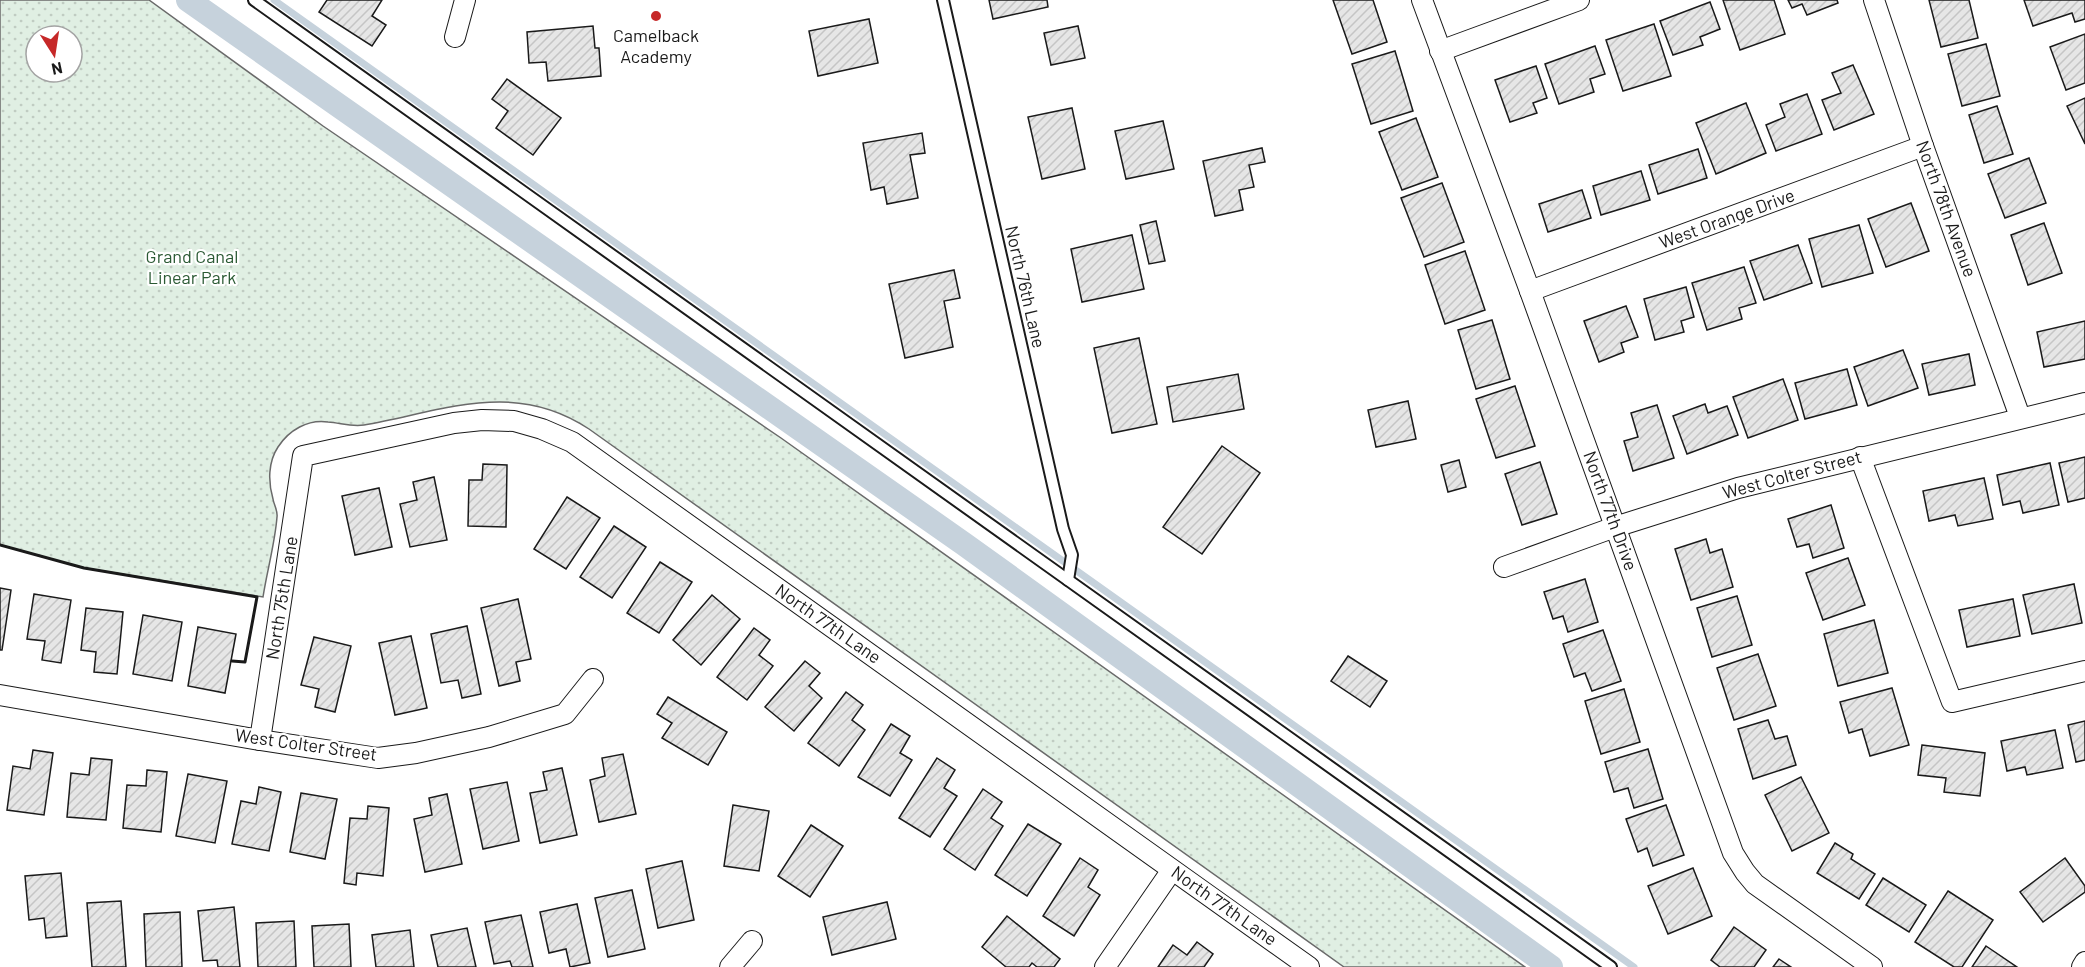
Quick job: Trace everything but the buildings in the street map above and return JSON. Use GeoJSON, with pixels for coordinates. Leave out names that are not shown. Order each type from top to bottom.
{"type":"FeatureCollection","features":[{"type":"Feature","properties":{"kind":"street"},"geometry":{"type":"LineString","coordinates":[[455,37],[465,0]]}},
{"type":"Feature","properties":{"kind":"street","name":"North 77th Drive"},"geometry":{"type":"LineString","coordinates":[[1422,0],[1733,853],[1755,884],[1872,967]]}},
{"type":"Feature","properties":{"kind":"street"},"geometry":{"type":"LineString","coordinates":[[1440,51],[1579,0]]}},
{"type":"Feature","properties":{"kind":"street","name":"North 78th Avenue"},"geometry":{"type":"LineString","coordinates":[[1874,0],[1923,146],[2020,417]]}},
{"type":"Feature","properties":{"kind":"street","name":"West Orange Drive"},"geometry":{"type":"LineString","coordinates":[[1530,291],[1923,146]]}},
{"type":"Feature","properties":{"kind":"street","name":"West Colter Street"},"geometry":{"type":"LineString","coordinates":[[1504,567],[1615,526],[1738,488],[2020,417],[2085,403]]}},
{"type":"Feature","properties":{"kind":"street","name":"North 77th Lane"},"geometry":{"type":"LineString","coordinates":[[303,456],[454,423],[482,420],[524,424],[572,442],[1310,967]]}},
{"type":"Feature","properties":{"kind":"street","name":"North 75th Lane"},"geometry":{"type":"LineString","coordinates":[[260,740],[303,456]]}},
{"type":"Feature","properties":{"kind":"street"},"geometry":{"type":"LineString","coordinates":[[1860,457],[1952,702],[2085,671]]}},
{"type":"Feature","properties":{"kind":"street","name":"West Colter Street"},"geometry":{"type":"LineString","coordinates":[[0,695],[378,758],[416,753],[489,737],[565,714],[593,679]]}},
{"type":"Feature","properties":{"kind":"street"},"geometry":{"type":"LineString","coordinates":[[1106,967],[1172,870]]}},
{"type":"Feature","properties":{"kind":"street"},"geometry":{"type":"LineString","coordinates":[[730,967],[752,942]]}},
{"type":"Feature","properties":{"kind":"street"},"geometry":{"type":"LineString","coordinates":[[2082,967],[2085,962]]}},
{"type":"Feature","properties":{"kind":"lane"},"geometry":{"type":"LineString","coordinates":[[254,0],[1069,576],[1611,967]]}},
{"type":"Feature","properties":{"kind":"lane","name":"North 76th Lane"},"geometry":{"type":"LineString","coordinates":[[944,0],[1055,493],[1072,555],[1069,576]]}},
{"type":"Feature","properties":{"kind":"green space","name":"Grand Canal Linear Park"},"geometry":{"type":"Polygon","coordinates":[[[0,0],[149,0],[323,126],[781,438],[1525,967],[1344,967],[589,429],[561,414],[533,405],[506,402],[478,403],[364,425],[313,422],[293,431],[278,447],[271,466],[270,486],[277,515],[263,597],[84,568],[0,545],[0,0]]]}},
{"type":"Feature","properties":{"kind":"waterway"},"geometry":{"type":"LineString","coordinates":[[188,0],[964,544],[1551,967]]}},
{"type":"Feature","properties":{"kind":"waterway"},"geometry":{"type":"LineString","coordinates":[[274,0],[1634,967]]}},
{"type":"Feature","properties":{"kind":"wall"},"geometry":{"type":"LineString","coordinates":[[0,545],[84,568],[257,597],[245,662],[232,661]]}},
{"type":"Feature","properties":{"kind":"place","name":"Camelback Academy"},"geometry":{"type":"Point","coordinates":[656,16]}}]}
